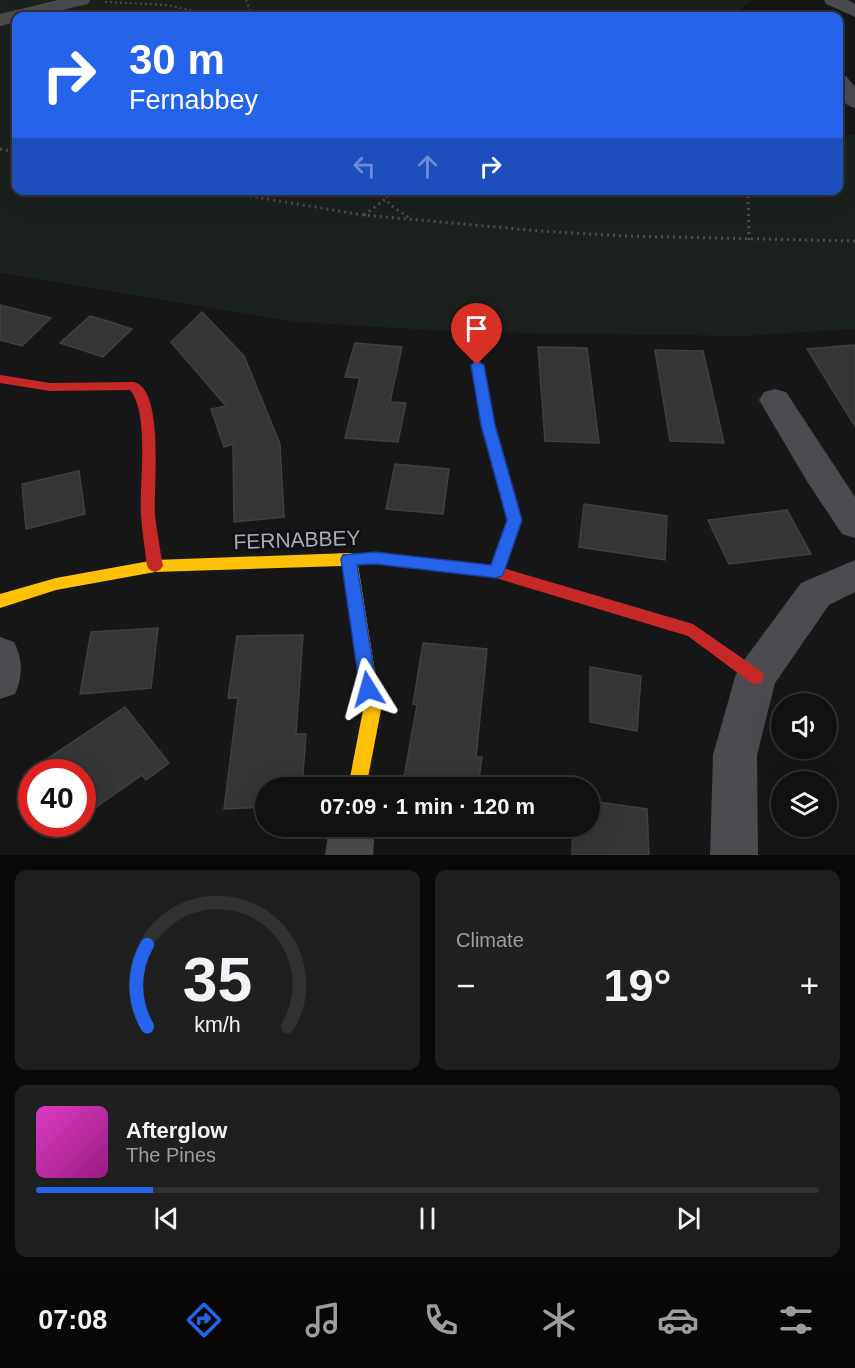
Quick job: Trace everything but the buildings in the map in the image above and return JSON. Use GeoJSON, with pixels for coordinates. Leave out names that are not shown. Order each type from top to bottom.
{"type":"FeatureCollection","features":[{"type":"Feature","properties":{"kind":"street"},"geometry":{"type":"LineString","coordinates":[[32,12],[81,0]]}},
{"type":"Feature","properties":{"kind":"street"},"geometry":{"type":"LineString","coordinates":[[833,0],[852,21]]}},
{"type":"Feature","properties":{"kind":"street"},"geometry":{"type":"LineString","coordinates":[[843,87],[855,101]]}},
{"type":"Feature","properties":{"kind":"street"},"geometry":{"type":"LineString","coordinates":[[477,365],[488,425],[515,520],[496,572]]}},
{"type":"Feature","properties":{"kind":"street"},"geometry":{"type":"LineString","coordinates":[[0,379],[24,385],[84,388],[134,386],[143,397],[148,428],[148,515],[155,566]]}},
{"type":"Feature","properties":{"kind":"street"},"geometry":{"type":"LineString","coordinates":[[776,400],[820,474],[855,524]]}},
{"type":"Feature","properties":{"kind":"street","name":"FERNABBEY"},"geometry":{"type":"LineString","coordinates":[[0,601],[56,584],[155,566],[375,558],[496,572],[693,632],[756,677]]}},
{"type":"Feature","properties":{"kind":"street"},"geometry":{"type":"LineString","coordinates":[[349,559],[372,710],[359,777]]}},
{"type":"Feature","properties":{"kind":"street"},"geometry":{"type":"LineString","coordinates":[[734,855],[735,755],[756,677],[815,594],[855,575]]}},
{"type":"Feature","properties":{"kind":"street"},"geometry":{"type":"LineString","coordinates":[[0,654],[0,681]]}},
{"type":"Feature","properties":{"kind":"street"},"geometry":{"type":"LineString","coordinates":[[349,855],[351,837]]}},
{"type":"Feature","properties":{"kind":"path"},"geometry":{"type":"LineString","coordinates":[[104,2],[167,5],[199,12]]}},
{"type":"Feature","properties":{"kind":"path"},"geometry":{"type":"LineString","coordinates":[[244,195],[363,215],[415,221],[614,236],[855,241]]}},
{"type":"Feature","properties":{"kind":"path"},"geometry":{"type":"LineString","coordinates":[[386,195],[389,204],[415,221]]}},
{"type":"Feature","properties":{"kind":"path"},"geometry":{"type":"LineString","coordinates":[[748,195],[749,240]]}},
{"type":"Feature","properties":{"kind":"path"},"geometry":{"type":"LineString","coordinates":[[363,215],[387,198]]}},
{"type":"Feature","properties":{"kind":"shaded area"},"geometry":{"type":"Polygon","coordinates":[[[0,0],[752,0],[737,12],[12,12],[12,195],[843,195],[843,135],[855,135],[855,329],[744,336],[463,332],[297,322],[0,273],[0,0]]]}},
{"type":"Feature","properties":{"kind":"traffic: slow"},"geometry":{"type":"LineString","coordinates":[[477,365],[488,425],[515,520],[496,572]]}},
{"type":"Feature","properties":{"kind":"traffic: slow"},"geometry":{"type":"LineString","coordinates":[[349,559],[372,710],[359,777]]}},
{"type":"Feature","properties":{"kind":"traffic: slow"},"geometry":{"type":"LineString","coordinates":[[0,601],[56,584],[155,566],[358,559]]}},
{"type":"Feature","properties":{"kind":"traffic: jam"},"geometry":{"type":"LineString","coordinates":[[0,379],[50,387],[134,386],[143,397],[148,428],[148,515],[155,566]]}},
{"type":"Feature","properties":{"kind":"traffic: jam"},"geometry":{"type":"LineString","coordinates":[[358,559],[375,558],[496,572],[693,631],[756,677]]}},
{"type":"Feature","properties":{"kind":"route"},"geometry":{"type":"LineString","coordinates":[[368,689],[349,559],[375,558],[496,572],[515,520],[488,425],[477,365]]}}]}
